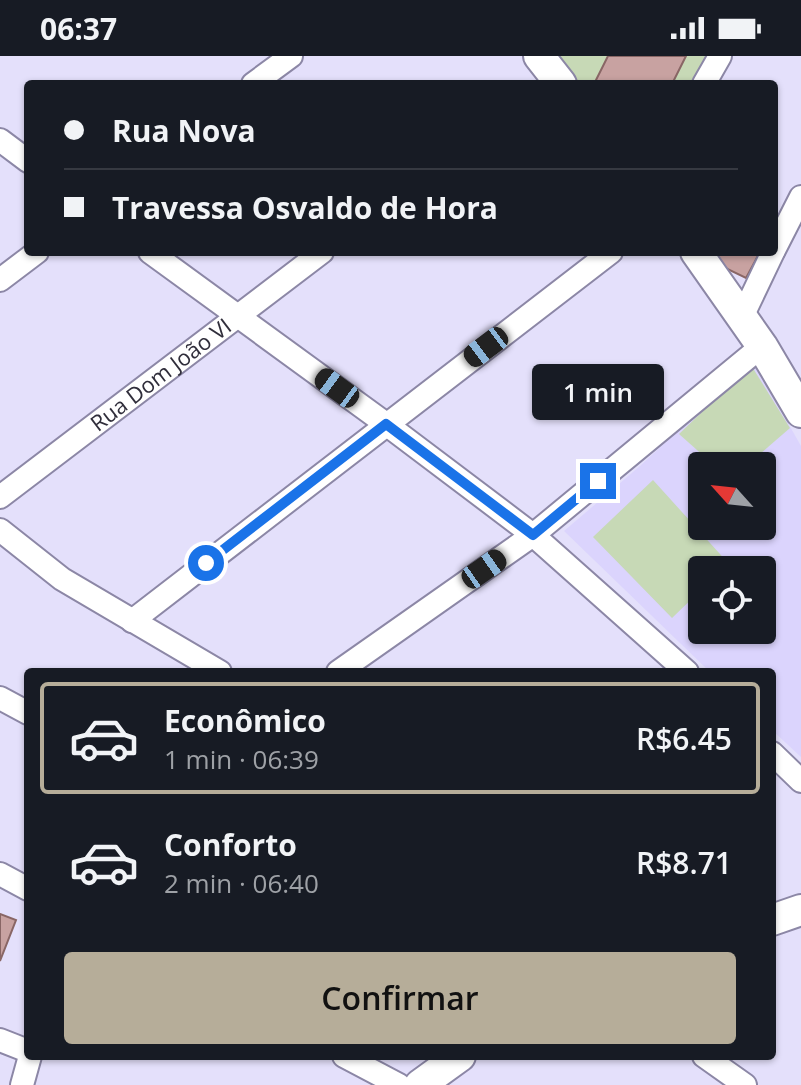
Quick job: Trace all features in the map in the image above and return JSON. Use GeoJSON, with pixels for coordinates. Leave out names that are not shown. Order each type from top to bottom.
{"type":"FeatureCollection","features":[{"type":"Feature","properties":{"kind":"main road"},"geometry":{"type":"LineString","coordinates":[[699,256],[762,346],[801,412]]}},
{"type":"Feature","properties":{"kind":"main road"},"geometry":{"type":"LineString","coordinates":[[776,919],[801,910]]}},
{"type":"Feature","properties":{"kind":"main road"},"geometry":{"type":"LineString","coordinates":[[420,1085],[454,1060]]}},
{"type":"Feature","properties":{"kind":"street"},"geometry":{"type":"LineString","coordinates":[[258,80],[291,56]]}},
{"type":"Feature","properties":{"kind":"street"},"geometry":{"type":"LineString","coordinates":[[706,80],[720,56]]}},
{"type":"Feature","properties":{"kind":"street"},"geometry":{"type":"LineString","coordinates":[[0,140],[24,158]]}},
{"type":"Feature","properties":{"kind":"street"},"geometry":{"type":"LineString","coordinates":[[778,243],[801,198]]}},
{"type":"Feature","properties":{"kind":"street"},"geometry":{"type":"LineString","coordinates":[[0,280],[32,256]]}},
{"type":"Feature","properties":{"kind":"street"},"geometry":{"type":"LineString","coordinates":[[156,256],[533,535],[683,668]]}},
{"type":"Feature","properties":{"kind":"street","name":"Rua Dom João VI"},"geometry":{"type":"LineString","coordinates":[[0,497],[317,256]]}},
{"type":"Feature","properties":{"kind":"street"},"geometry":{"type":"LineString","coordinates":[[132,621],[606,256]]}},
{"type":"Feature","properties":{"kind":"street"},"geometry":{"type":"LineString","coordinates":[[742,317],[772,256]]}},
{"type":"Feature","properties":{"kind":"street"},"geometry":{"type":"LineString","coordinates":[[344,668],[533,535],[762,346]]}},
{"type":"Feature","properties":{"kind":"street"},"geometry":{"type":"LineString","coordinates":[[0,530],[62,579],[213,668]]}},
{"type":"Feature","properties":{"kind":"street"},"geometry":{"type":"LineString","coordinates":[[0,698],[24,711]]}},
{"type":"Feature","properties":{"kind":"street"},"geometry":{"type":"LineString","coordinates":[[776,757],[801,781]]}},
{"type":"Feature","properties":{"kind":"street"},"geometry":{"type":"LineString","coordinates":[[0,874],[24,887]]}},
{"type":"Feature","properties":{"kind":"street"},"geometry":{"type":"LineString","coordinates":[[0,1040],[24,1051]]}},
{"type":"Feature","properties":{"kind":"street"},"geometry":{"type":"LineString","coordinates":[[22,1085],[27,1060]]}},
{"type":"Feature","properties":{"kind":"street"},"geometry":{"type":"LineString","coordinates":[[352,1060],[399,1085]]}},
{"type":"Feature","properties":{"kind":"street"},"geometry":{"type":"LineString","coordinates":[[710,1060],[745,1085]]}},
{"type":"Feature","properties":{"kind":"shaded area"},"geometry":{"type":"Polygon","coordinates":[[[753,361],[801,446],[801,757],[776,734],[776,668],[706,668],[564,531],[640,466],[753,361]]]}},
{"type":"Feature","properties":{"kind":"green space"},"geometry":{"type":"Polygon","coordinates":[[[555,56],[709,56],[697,80],[574,80],[555,56]]]}},
{"type":"Feature","properties":{"kind":"green space"},"geometry":{"type":"Polygon","coordinates":[[[751,365],[790,428],[762,452],[699,452],[679,434],[751,365]]]}},
{"type":"Feature","properties":{"kind":"green space"},"geometry":{"type":"Polygon","coordinates":[[[653,480],[688,519],[688,540],[707,540],[722,556],[688,556],[688,603],[672,618],[593,537],[653,480]]]}},
{"type":"Feature","properties":{"kind":"building"},"geometry":{"type":"Polygon","coordinates":[[[608,56],[686,56],[674,80],[596,80],[608,56]]]}},
{"type":"Feature","properties":{"kind":"building"},"geometry":{"type":"Polygon","coordinates":[[[712,256],[758,256],[746,278],[717,264],[712,256]]]}},
{"type":"Feature","properties":{"kind":"building"},"geometry":{"type":"Polygon","coordinates":[[[0,914],[16,920],[0,961],[0,914]]]}},
{"type":"Feature","properties":{"kind":"route"},"geometry":{"type":"LineString","coordinates":[[206,563],[386,424],[533,535],[598,481]]}}]}
